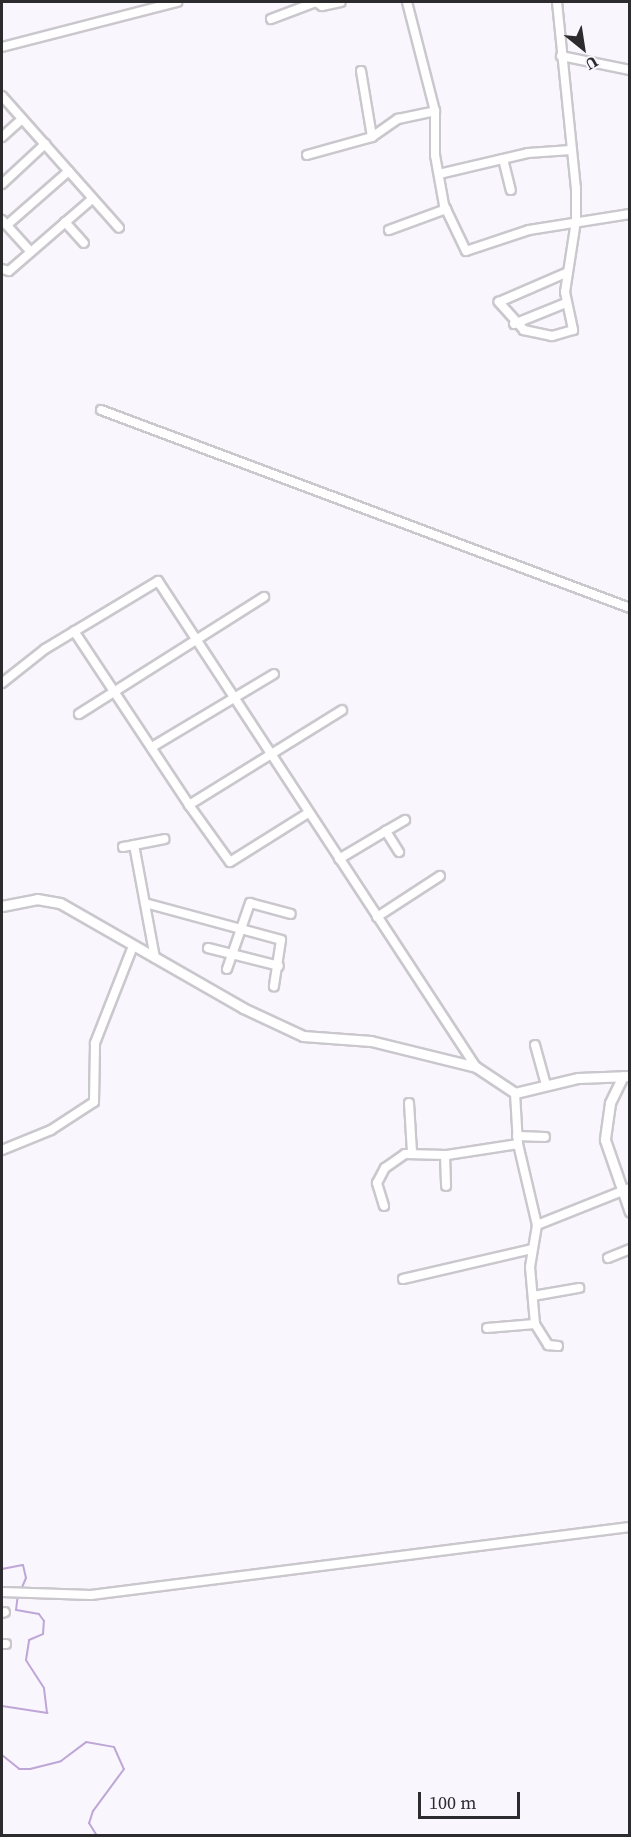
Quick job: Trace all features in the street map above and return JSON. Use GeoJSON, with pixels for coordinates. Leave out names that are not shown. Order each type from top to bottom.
{"type":"FeatureCollection","features":[{"type":"Feature","properties":{"kind":"street"},"geometry":{"type":"LineString","coordinates":[[2,47],[177,2]]}},
{"type":"Feature","properties":{"kind":"street"},"geometry":{"type":"LineString","coordinates":[[271,19],[316,2],[322,6],[341,2]]}},
{"type":"Feature","properties":{"kind":"street"},"geometry":{"type":"LineString","coordinates":[[407,2],[435,111],[439,174],[446,209],[471,253],[529,230],[630,214]]}},
{"type":"Feature","properties":{"kind":"street"},"geometry":{"type":"LineString","coordinates":[[557,2],[576,221],[566,303],[574,328],[568,333],[543,335],[514,324],[499,300],[568,272]]}},
{"type":"Feature","properties":{"kind":"street"},"geometry":{"type":"LineString","coordinates":[[561,56],[630,70]]}},
{"type":"Feature","properties":{"kind":"street"},"geometry":{"type":"LineString","coordinates":[[361,71],[372,137]]}},
{"type":"Feature","properties":{"kind":"street"},"geometry":{"type":"LineString","coordinates":[[2,96],[119,228]]}},
{"type":"Feature","properties":{"kind":"street"},"geometry":{"type":"LineString","coordinates":[[307,155],[372,137],[398,118],[435,111]]}},
{"type":"Feature","properties":{"kind":"street"},"geometry":{"type":"LineString","coordinates":[[2,137],[22,119]]}},
{"type":"Feature","properties":{"kind":"street"},"geometry":{"type":"LineString","coordinates":[[2,184],[45,144]]}},
{"type":"Feature","properties":{"kind":"street"},"geometry":{"type":"LineString","coordinates":[[439,174],[503,159],[571,150]]}},
{"type":"Feature","properties":{"kind":"street"},"geometry":{"type":"LineString","coordinates":[[503,159],[511,190]]}},
{"type":"Feature","properties":{"kind":"street"},"geometry":{"type":"LineString","coordinates":[[31,252],[4,223],[69,171]]}},
{"type":"Feature","properties":{"kind":"street"},"geometry":{"type":"LineString","coordinates":[[2,269],[9,271],[92,199]]}},
{"type":"Feature","properties":{"kind":"street"},"geometry":{"type":"LineString","coordinates":[[389,230],[446,209]]}},
{"type":"Feature","properties":{"kind":"street"},"geometry":{"type":"LineString","coordinates":[[65,222],[84,243]]}},
{"type":"Feature","properties":{"kind":"street"},"geometry":{"type":"LineString","coordinates":[[514,324],[566,303]]}},
{"type":"Feature","properties":{"kind":"street"},"geometry":{"type":"LineString","coordinates":[[101,411],[630,608]]}},
{"type":"Feature","properties":{"kind":"street"},"geometry":{"type":"LineString","coordinates":[[2,683],[74,631],[158,581],[194,640],[476,1067]]}},
{"type":"Feature","properties":{"kind":"street"},"geometry":{"type":"LineString","coordinates":[[79,714],[114,689],[264,597]]}},
{"type":"Feature","properties":{"kind":"street"},"geometry":{"type":"LineString","coordinates":[[74,631],[189,805],[230,862],[308,813]]}},
{"type":"Feature","properties":{"kind":"street"},"geometry":{"type":"LineString","coordinates":[[152,747],[274,674]]}},
{"type":"Feature","properties":{"kind":"street"},"geometry":{"type":"LineString","coordinates":[[189,805],[342,710]]}},
{"type":"Feature","properties":{"kind":"street"},"geometry":{"type":"LineString","coordinates":[[339,859],[405,820]]}},
{"type":"Feature","properties":{"kind":"street"},"geometry":{"type":"LineString","coordinates":[[386,831],[399,852]]}},
{"type":"Feature","properties":{"kind":"street"},"geometry":{"type":"LineString","coordinates":[[123,847],[164,839]]}},
{"type":"Feature","properties":{"kind":"street"},"geometry":{"type":"LineString","coordinates":[[134,845],[155,958]]}},
{"type":"Feature","properties":{"kind":"street"},"geometry":{"type":"LineString","coordinates":[[377,917],[440,876]]}},
{"type":"Feature","properties":{"kind":"street"},"geometry":{"type":"LineString","coordinates":[[2,906],[50,899],[155,958],[303,1036],[371,1041],[476,1067],[515,1093],[546,1084],[626,1076],[605,1131],[626,1189],[630,1212]]}},
{"type":"Feature","properties":{"kind":"street"},"geometry":{"type":"LineString","coordinates":[[145,903],[281,940],[279,966],[274,986]]}},
{"type":"Feature","properties":{"kind":"street"},"geometry":{"type":"LineString","coordinates":[[227,969],[238,928],[252,903],[291,914]]}},
{"type":"Feature","properties":{"kind":"street"},"geometry":{"type":"LineString","coordinates":[[2,1150],[51,1130],[94,1102],[95,1043],[133,946]]}},
{"type":"Feature","properties":{"kind":"street"},"geometry":{"type":"LineString","coordinates":[[208,948],[279,966]]}},
{"type":"Feature","properties":{"kind":"street"},"geometry":{"type":"LineString","coordinates":[[535,1045],[546,1084]]}},
{"type":"Feature","properties":{"kind":"street"},"geometry":{"type":"LineString","coordinates":[[515,1093],[518,1140],[537,1225],[532,1249],[532,1296],[535,1324],[548,1345],[558,1346]]}},
{"type":"Feature","properties":{"kind":"street"},"geometry":{"type":"LineString","coordinates":[[409,1103],[412,1152]]}},
{"type":"Feature","properties":{"kind":"street"},"geometry":{"type":"LineString","coordinates":[[384,1206],[378,1180],[396,1158],[412,1152],[445,1155],[518,1140],[545,1137]]}},
{"type":"Feature","properties":{"kind":"street"},"geometry":{"type":"LineString","coordinates":[[445,1155],[446,1186]]}},
{"type":"Feature","properties":{"kind":"street"},"geometry":{"type":"LineString","coordinates":[[537,1225],[626,1189]]}},
{"type":"Feature","properties":{"kind":"street"},"geometry":{"type":"LineString","coordinates":[[403,1279],[532,1249]]}},
{"type":"Feature","properties":{"kind":"street"},"geometry":{"type":"LineString","coordinates":[[608,1258],[630,1249]]}},
{"type":"Feature","properties":{"kind":"street"},"geometry":{"type":"LineString","coordinates":[[532,1296],[579,1288]]}},
{"type":"Feature","properties":{"kind":"street"},"geometry":{"type":"LineString","coordinates":[[488,1328],[535,1324]]}},
{"type":"Feature","properties":{"kind":"street"},"geometry":{"type":"LineString","coordinates":[[2,1592],[32,1591],[91,1596],[630,1527]]}},
{"type":"Feature","properties":{"kind":"waterway"},"geometry":{"type":"LineString","coordinates":[[2,1569],[23,1565],[26,1578],[21,1590]]}},
{"type":"Feature","properties":{"kind":"waterway"},"geometry":{"type":"LineString","coordinates":[[2,1706],[47,1713],[44,1688],[26,1660],[29,1640],[43,1634],[44,1621],[39,1614],[16,1610],[18,1594]]}},
{"type":"Feature","properties":{"kind":"waterway"},"geometry":{"type":"LineString","coordinates":[[2,1755],[19,1769],[30,1769],[61,1761],[86,1742],[114,1747],[124,1769],[93,1811],[89,1823],[97,1836]]}}]}
